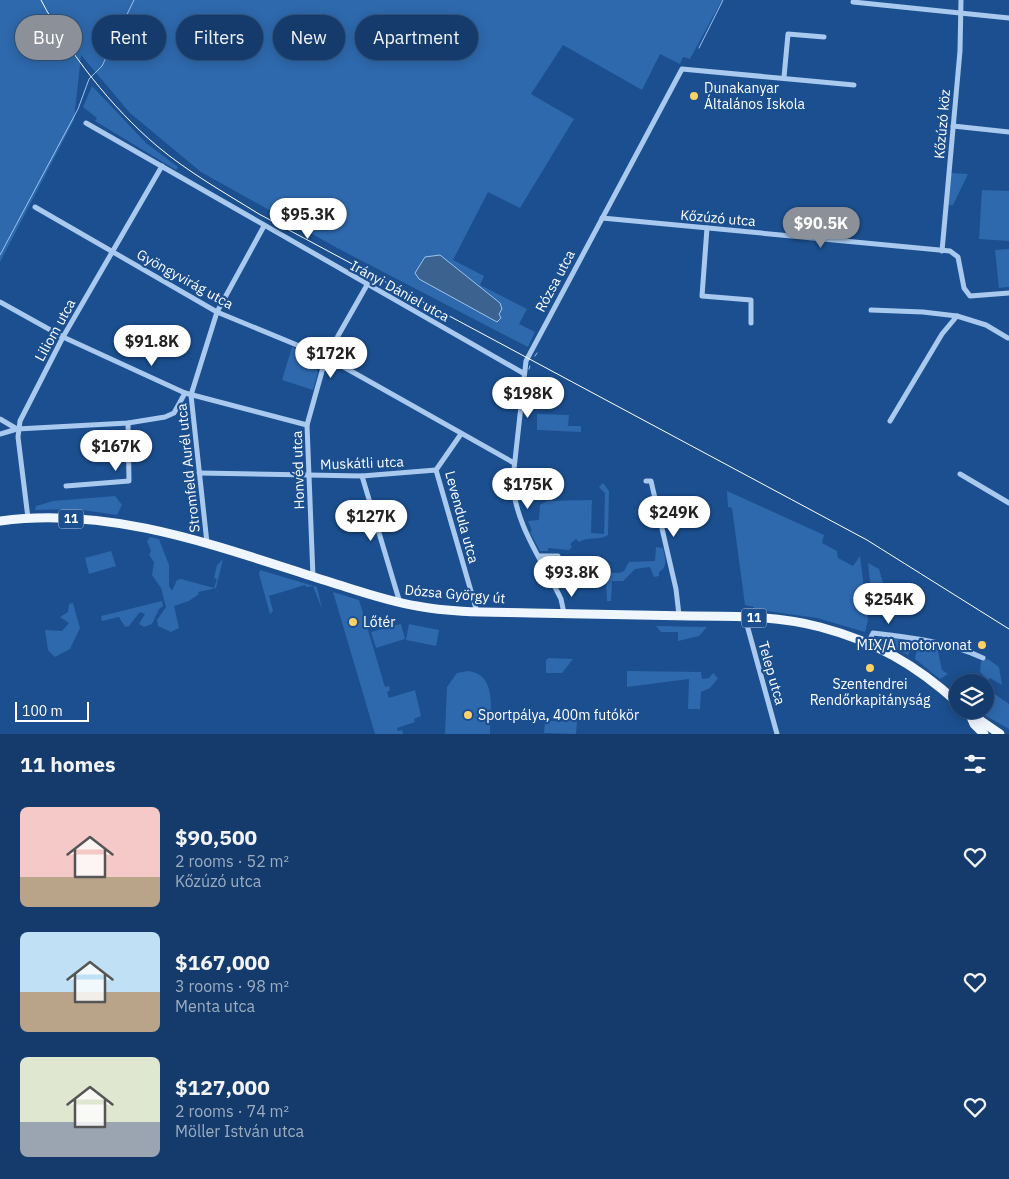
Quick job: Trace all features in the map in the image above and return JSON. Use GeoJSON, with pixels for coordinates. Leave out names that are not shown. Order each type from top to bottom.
{"type":"FeatureCollection","features":[{"type":"Feature","properties":{"kind":"main road","name":"Dózsa György út"},"geometry":{"type":"LineString","coordinates":[[0,522],[28,518],[55,518],[114,523],[153,529],[207,543],[400,603],[477,612],[747,617],[799,623],[868,642],[912,665],[949,696]]}},
{"type":"Feature","properties":{"kind":"main road"},"geometry":{"type":"LineString","coordinates":[[971,719],[984,734]]}},
{"type":"Feature","properties":{"kind":"main road"},"geometry":{"type":"LineString","coordinates":[[978,719],[1000,734]]}},
{"type":"Feature","properties":{"kind":"street","name":"Kőzúzó köz"},"geometry":{"type":"LineString","coordinates":[[942,251],[960,51],[961,0]]}},
{"type":"Feature","properties":{"kind":"street"},"geometry":{"type":"LineString","coordinates":[[853,2],[1009,18]]}},
{"type":"Feature","properties":{"kind":"street"},"geometry":{"type":"LineString","coordinates":[[784,77],[788,34],[824,37]]}},
{"type":"Feature","properties":{"kind":"street","name":"Rózsa utca"},"geometry":{"type":"LineString","coordinates":[[564,613],[561,599],[519,514],[514,495],[514,463],[523,373],[526,361],[682,69],[854,85]]}},
{"type":"Feature","properties":{"kind":"street","name":"Irányi Dániel utca"},"geometry":{"type":"LineString","coordinates":[[86,123],[523,373]]}},
{"type":"Feature","properties":{"kind":"street"},"geometry":{"type":"LineString","coordinates":[[953,126],[1009,132]]}},
{"type":"Feature","properties":{"kind":"street","name":"Liliom utca"},"geometry":{"type":"LineString","coordinates":[[17,429],[63,337],[162,166]]}},
{"type":"Feature","properties":{"kind":"street","name":"Gyöngyvirág utca"},"geometry":{"type":"LineString","coordinates":[[34,207],[217,312],[326,357],[514,463]]}},
{"type":"Feature","properties":{"kind":"street","name":"Kőzúzó utca"},"geometry":{"type":"LineString","coordinates":[[602,218],[942,251]]}},
{"type":"Feature","properties":{"kind":"street","name":"Stromfeld Aurél utca"},"geometry":{"type":"LineString","coordinates":[[207,543],[191,395],[217,312],[264,226]]}},
{"type":"Feature","properties":{"kind":"street"},"geometry":{"type":"LineString","coordinates":[[707,228],[702,296],[751,300],[751,323]]}},
{"type":"Feature","properties":{"kind":"street"},"geometry":{"type":"LineString","coordinates":[[942,251],[955,253],[958,257],[964,288],[970,296],[1009,293]]}},
{"type":"Feature","properties":{"kind":"street","name":"Honvéd utca"},"geometry":{"type":"LineString","coordinates":[[313,577],[307,425],[326,357],[367,285]]}},
{"type":"Feature","properties":{"kind":"street"},"geometry":{"type":"LineString","coordinates":[[0,302],[63,337],[185,393],[307,425]]}},
{"type":"Feature","properties":{"kind":"street"},"geometry":{"type":"LineString","coordinates":[[871,310],[915,311],[957,316],[986,325],[1009,339]]}},
{"type":"Feature","properties":{"kind":"street"},"geometry":{"type":"LineString","coordinates":[[890,421],[942,334],[957,316]]}},
{"type":"Feature","properties":{"kind":"street"},"geometry":{"type":"LineString","coordinates":[[0,434],[17,429],[128,423],[170,416],[185,393]]}},
{"type":"Feature","properties":{"kind":"street"},"geometry":{"type":"LineString","coordinates":[[0,419],[17,429]]}},
{"type":"Feature","properties":{"kind":"street"},"geometry":{"type":"LineString","coordinates":[[66,486],[129,481],[128,423]]}},
{"type":"Feature","properties":{"kind":"street"},"geometry":{"type":"LineString","coordinates":[[17,429],[28,518]]}},
{"type":"Feature","properties":{"kind":"street","name":"Levendula utca"},"geometry":{"type":"LineString","coordinates":[[461,434],[436,470],[477,612]]}},
{"type":"Feature","properties":{"kind":"street","name":"Muskátli utca"},"geometry":{"type":"LineString","coordinates":[[199,473],[309,477],[362,476],[436,470]]}},
{"type":"Feature","properties":{"kind":"street"},"geometry":{"type":"LineString","coordinates":[[960,474],[1009,503]]}},
{"type":"Feature","properties":{"kind":"street"},"geometry":{"type":"LineString","coordinates":[[362,476],[400,603]]}},
{"type":"Feature","properties":{"kind":"street"},"geometry":{"type":"LineString","coordinates":[[513,478],[530,480]]}},
{"type":"Feature","properties":{"kind":"street"},"geometry":{"type":"LineString","coordinates":[[646,481],[651,481],[663,544],[676,589],[679,615]]}},
{"type":"Feature","properties":{"kind":"street"},"geometry":{"type":"LineString","coordinates":[[539,556],[558,556]]}},
{"type":"Feature","properties":{"kind":"street","name":"Telep utca"},"geometry":{"type":"LineString","coordinates":[[747,617],[777,734]]}},
{"type":"Feature","properties":{"kind":"street"},"geometry":{"type":"LineString","coordinates":[[868,642],[873,633],[903,637],[946,646],[983,658]]}},
{"type":"Feature","properties":{"kind":"shaded area"},"geometry":{"type":"Polygon","coordinates":[[[0,0],[722,0],[690,59],[683,57],[680,64],[660,54],[642,90],[563,45],[531,94],[574,119],[520,208],[488,192],[453,260],[484,276],[480,285],[527,309],[519,324],[535,332],[528,347],[339,249],[201,172],[130,113],[82,56],[82,15],[15,15],[15,60],[80,60],[74,120],[0,262],[0,0]]]}},
{"type":"Feature","properties":{"kind":"shaded area"},"geometry":{"type":"Polygon","coordinates":[[[92,86],[146,143],[178,167],[176,170],[95,121],[97,118],[83,107],[92,86]]]}},
{"type":"Feature","properties":{"kind":"shaded area"},"geometry":{"type":"Polygon","coordinates":[[[951,173],[968,174],[953,205],[948,205],[951,173]]]}},
{"type":"Feature","properties":{"kind":"shaded area"},"geometry":{"type":"Polygon","coordinates":[[[982,190],[1009,191],[1009,241],[979,239],[982,190]]]}},
{"type":"Feature","properties":{"kind":"shaded area"},"geometry":{"type":"Polygon","coordinates":[[[1009,249],[1009,287],[999,288],[995,250],[1009,249]]]}},
{"type":"Feature","properties":{"kind":"shaded area"},"geometry":{"type":"Polygon","coordinates":[[[440,255],[500,303],[502,309],[499,314],[501,318],[497,322],[419,279],[415,273],[425,257],[440,255]]]}},
{"type":"Feature","properties":{"kind":"shaded area"},"geometry":{"type":"Polygon","coordinates":[[[292,347],[319,358],[316,369],[318,372],[313,390],[282,380],[292,347]]]}},
{"type":"Feature","properties":{"kind":"shaded area"},"geometry":{"type":"Polygon","coordinates":[[[537,414],[569,415],[568,426],[581,426],[581,432],[537,430],[537,414]]]}},
{"type":"Feature","properties":{"kind":"shaded area"},"geometry":{"type":"Polygon","coordinates":[[[603,483],[609,491],[608,535],[579,542],[576,539],[570,544],[572,547],[569,550],[548,548],[548,551],[540,551],[530,532],[532,531],[528,521],[539,520],[540,505],[547,501],[592,500],[591,533],[604,534],[605,493],[599,487],[603,483]]]}},
{"type":"Feature","properties":{"kind":"shaded area"},"geometry":{"type":"Polygon","coordinates":[[[727,491],[824,535],[822,543],[837,551],[838,558],[853,566],[860,556],[868,620],[865,632],[817,618],[753,609],[754,607],[745,605],[732,508],[728,507],[727,491]]]}},
{"type":"Feature","properties":{"kind":"shaded area"},"geometry":{"type":"Polygon","coordinates":[[[115,496],[122,505],[117,515],[75,509],[35,510],[36,506],[53,501],[115,496]]]}},
{"type":"Feature","properties":{"kind":"shaded area"},"geometry":{"type":"Polygon","coordinates":[[[150,537],[159,539],[169,565],[169,586],[172,591],[177,580],[181,579],[214,588],[217,579],[214,578],[217,565],[223,559],[216,588],[198,592],[199,594],[189,601],[174,606],[179,628],[171,632],[158,626],[157,620],[166,607],[161,588],[152,575],[154,562],[149,555],[151,551],[147,541],[150,537]]]}},
{"type":"Feature","properties":{"kind":"shaded area"},"geometry":{"type":"Polygon","coordinates":[[[656,547],[663,548],[665,558],[664,567],[659,572],[659,576],[654,577],[650,567],[635,569],[623,581],[612,581],[611,601],[607,601],[606,579],[569,577],[565,571],[619,573],[624,571],[629,562],[655,561],[656,547]]]}},
{"type":"Feature","properties":{"kind":"shaded area"},"geometry":{"type":"Polygon","coordinates":[[[111,551],[116,566],[89,574],[85,558],[111,551]]]}},
{"type":"Feature","properties":{"kind":"shaded area"},"geometry":{"type":"Polygon","coordinates":[[[868,563],[879,569],[884,586],[880,591],[871,592],[868,563]]]}},
{"type":"Feature","properties":{"kind":"shaded area"},"geometry":{"type":"Polygon","coordinates":[[[260,570],[317,587],[322,609],[313,586],[306,587],[305,585],[269,596],[273,611],[270,614],[259,574],[260,570]]]}},
{"type":"Feature","properties":{"kind":"shaded area"},"geometry":{"type":"Polygon","coordinates":[[[333,592],[359,600],[385,687],[389,686],[390,690],[387,692],[389,698],[415,690],[421,716],[414,719],[415,722],[397,728],[398,731],[402,730],[403,734],[375,734],[333,592]]]}},
{"type":"Feature","properties":{"kind":"shaded area"},"geometry":{"type":"Polygon","coordinates":[[[162,601],[163,606],[159,609],[152,624],[144,627],[139,624],[145,614],[140,612],[129,626],[125,627],[119,617],[102,621],[101,616],[162,601]]]}},
{"type":"Feature","properties":{"kind":"shaded area"},"geometry":{"type":"Polygon","coordinates":[[[73,603],[80,628],[70,649],[55,657],[48,650],[45,630],[62,631],[69,623],[60,617],[68,612],[69,604],[73,603]]]}},
{"type":"Feature","properties":{"kind":"shaded area"},"geometry":{"type":"Polygon","coordinates":[[[401,624],[405,639],[376,648],[371,632],[401,624]]]}},
{"type":"Feature","properties":{"kind":"shaded area"},"geometry":{"type":"Polygon","coordinates":[[[409,624],[439,630],[436,646],[406,640],[409,624]]]}},
{"type":"Feature","properties":{"kind":"shaded area"},"geometry":{"type":"Polygon","coordinates":[[[656,626],[707,627],[699,636],[678,641],[678,632],[661,632],[656,626]]]}},
{"type":"Feature","properties":{"kind":"shaded area"},"geometry":{"type":"Polygon","coordinates":[[[878,638],[915,643],[908,655],[880,641],[878,638]]]}},
{"type":"Feature","properties":{"kind":"shaded area"},"geometry":{"type":"Polygon","coordinates":[[[923,644],[937,647],[942,670],[948,674],[940,679],[915,659],[917,648],[923,644]]]}},
{"type":"Feature","properties":{"kind":"shaded area"},"geometry":{"type":"Polygon","coordinates":[[[549,658],[573,659],[562,673],[546,673],[546,660],[549,658]]]}},
{"type":"Feature","properties":{"kind":"shaded area"},"geometry":{"type":"Polygon","coordinates":[[[988,659],[999,667],[1002,685],[994,680],[994,674],[982,674],[980,672],[981,661],[988,659]]]}},
{"type":"Feature","properties":{"kind":"shaded area","name":"Sportpálya, 400m futókör"},"geometry":{"type":"Polygon","coordinates":[[[468,671],[478,674],[488,686],[491,705],[490,734],[445,734],[447,687],[457,673],[468,671]]]}},
{"type":"Feature","properties":{"kind":"shaded area"},"geometry":{"type":"Polygon","coordinates":[[[627,671],[701,672],[702,679],[709,678],[713,673],[718,678],[710,688],[701,692],[700,709],[688,709],[689,679],[627,687],[627,671]]]}},
{"type":"Feature","properties":{"kind":"shaded area"},"geometry":{"type":"Polygon","coordinates":[[[994,694],[1009,704],[1009,729],[992,719],[994,719],[994,694]]]}},
{"type":"Feature","properties":{"kind":"shaded area"},"geometry":{"type":"Polygon","coordinates":[[[565,710],[578,710],[576,734],[544,733],[545,721],[564,721],[565,710]]]}},
{"type":"Feature","properties":{"kind":"waterway"},"geometry":{"type":"LineString","coordinates":[[0,255],[78,109],[89,79],[102,66],[134,0]]}},
{"type":"Feature","properties":{"kind":"waterway"},"geometry":{"type":"LineString","coordinates":[[699,48],[723,0]]}},
{"type":"Feature","properties":{"kind":"tram line"},"geometry":{"type":"LineString","coordinates":[[41,0],[64,39],[108,97],[157,146],[207,182],[259,214],[867,540],[1009,629]]}},
{"type":"Feature","properties":{"kind":"place","name":"Dunakanyar Általános Iskola"},"geometry":{"type":"Point","coordinates":[694,96]}},
{"type":"Feature","properties":{"kind":"place","name":"Lőtér"},"geometry":{"type":"Point","coordinates":[353,622]}},
{"type":"Feature","properties":{"kind":"place","name":"MIX/A motorvonat"},"geometry":{"type":"Point","coordinates":[982,645]}},
{"type":"Feature","properties":{"kind":"place","name":"Szentendrei Rendőrkapitányság"},"geometry":{"type":"Point","coordinates":[870,668]}},
{"type":"Feature","properties":{"kind":"place","name":"Sportpálya, 400m futókör"},"geometry":{"type":"Point","coordinates":[468,715]}}]}
